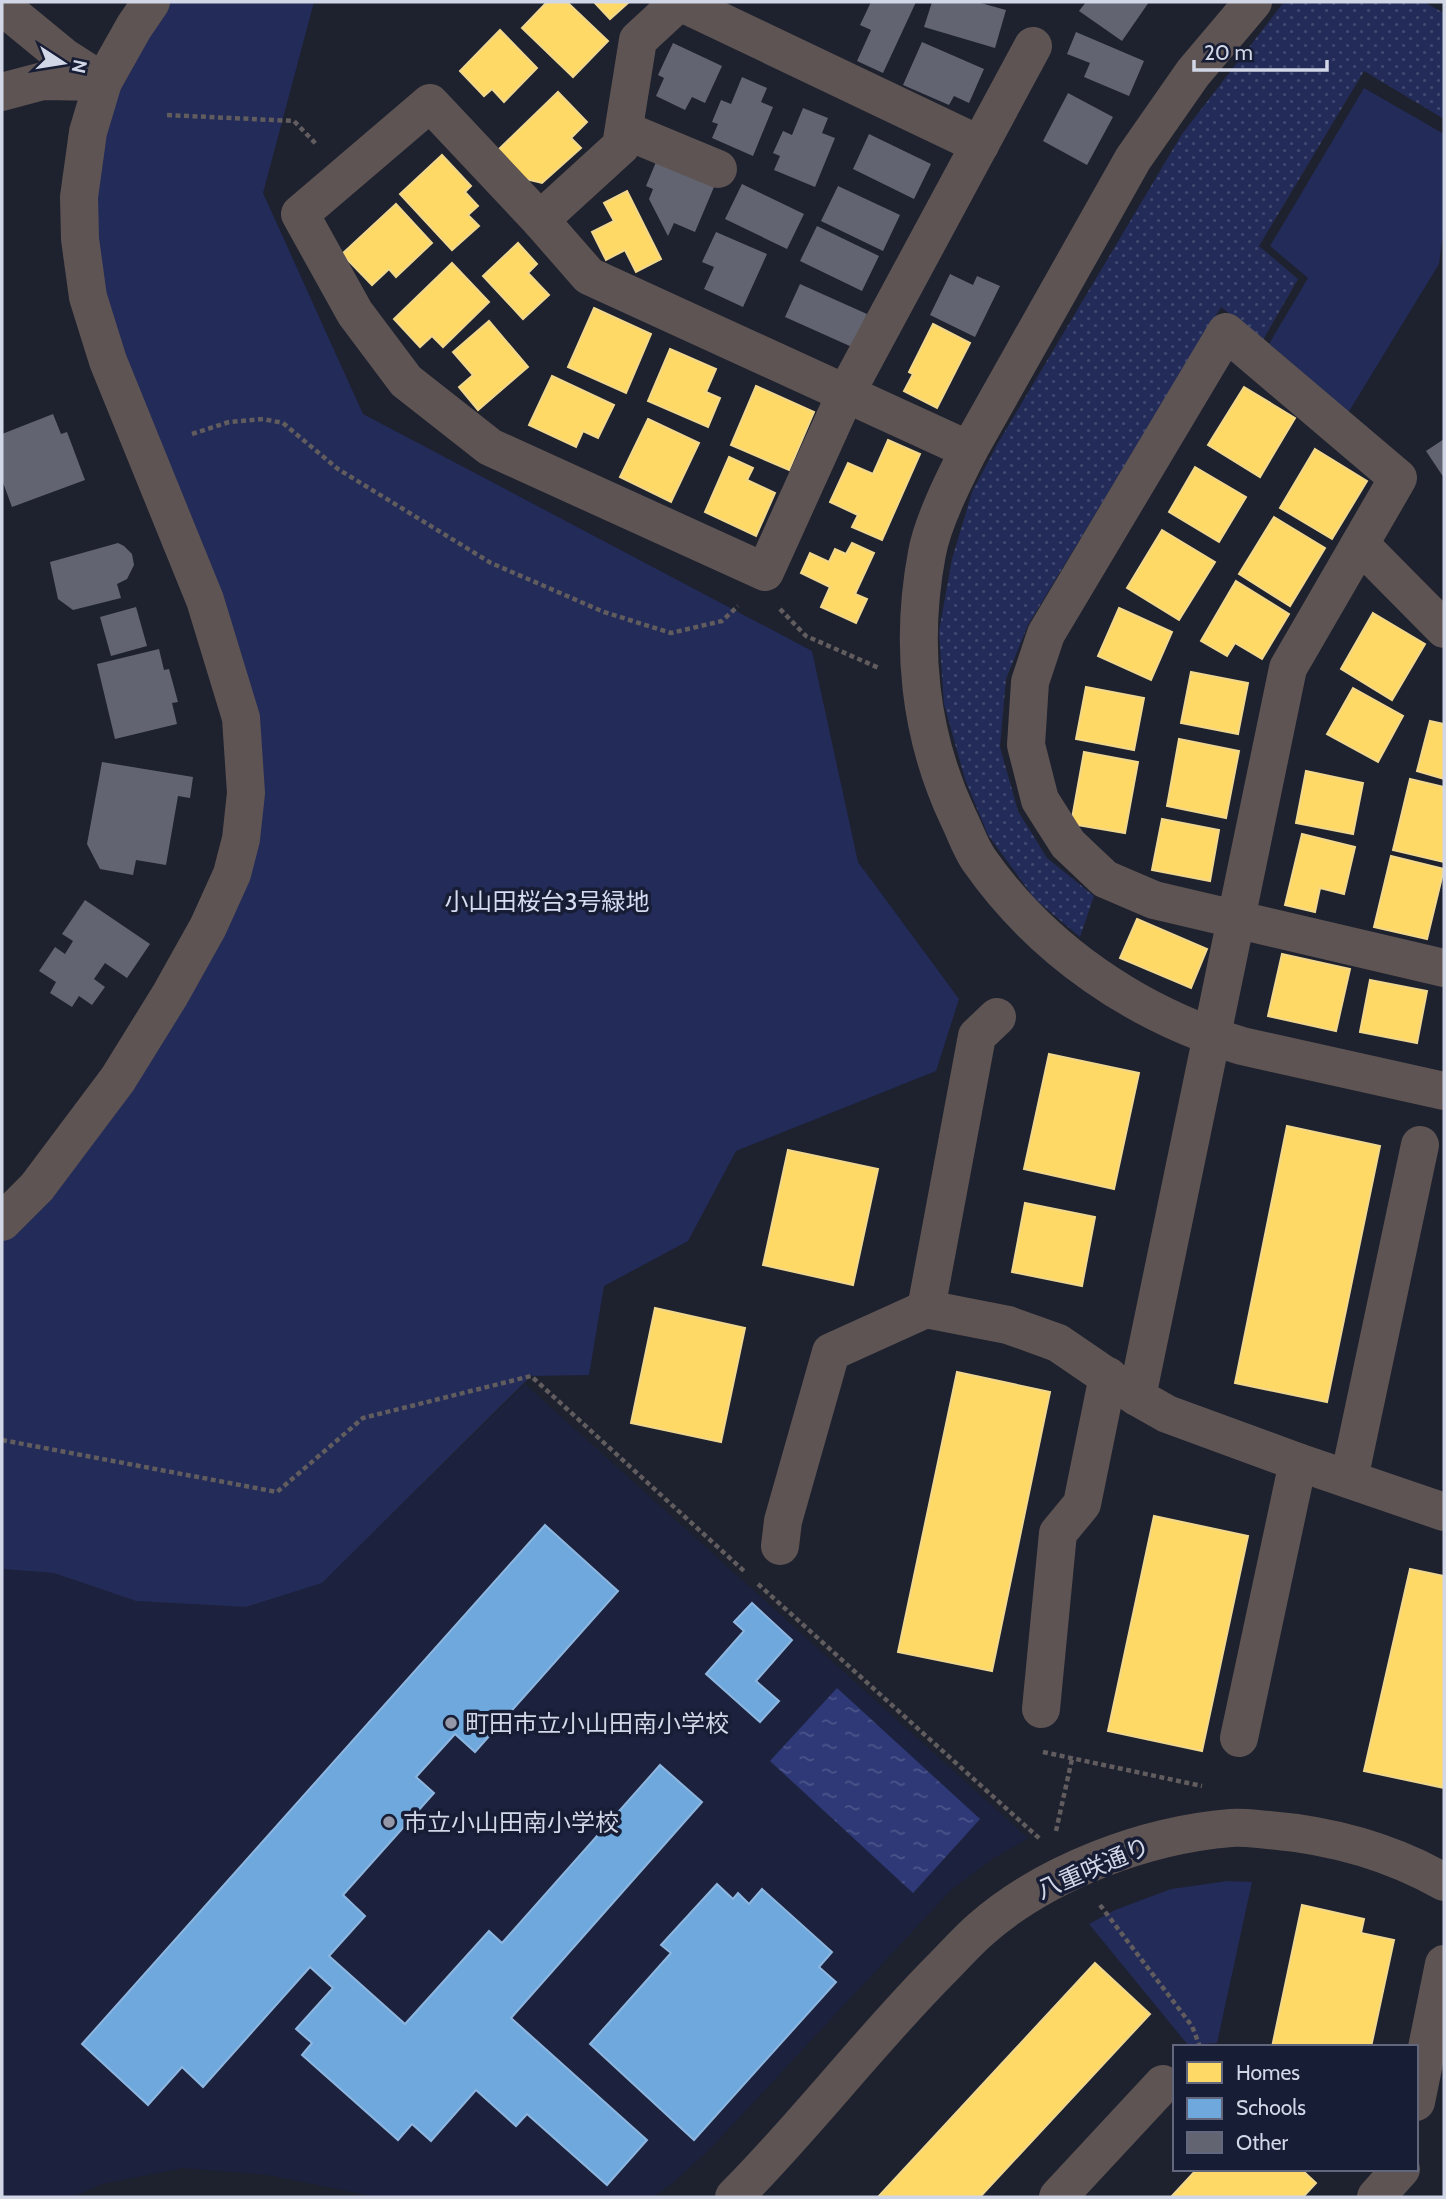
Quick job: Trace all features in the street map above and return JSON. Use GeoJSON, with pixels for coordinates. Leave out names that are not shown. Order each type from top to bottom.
{"type":"FeatureCollection","features":[{"type":"Feature","properties":{"kind":"street"},"geometry":{"type":"LineString","coordinates":[[2,1222],[37,1187],[118,1079],[208,927],[232,874],[241,839],[246,793],[241,718],[205,600],[108,361],[89,297],[80,239],[79,197],[88,132],[103,82],[134,27],[152,2]]}},
{"type":"Feature","properties":{"kind":"street"},"geometry":{"type":"LineString","coordinates":[[540,220],[621,146],[638,40],[680,2],[980,145]]}},
{"type":"Feature","properties":{"kind":"street"},"geometry":{"type":"LineString","coordinates":[[1253,2],[1193,73],[1133,159],[969,450],[950,489],[928,551],[918,629],[919,676],[924,712],[946,791],[977,858],[1028,921],[1093,974],[1151,1010],[1212,1037],[1444,1091]]}},
{"type":"Feature","properties":{"kind":"street"},"geometry":{"type":"LineString","coordinates":[[2,6],[64,57],[103,82]]}},
{"type":"Feature","properties":{"kind":"street"},"geometry":{"type":"LineString","coordinates":[[969,450],[846,393],[589,276],[430,103],[300,214],[355,313],[406,381],[489,447],[765,572],[846,393],[1033,46]]}},
{"type":"Feature","properties":{"kind":"street"},"geometry":{"type":"LineString","coordinates":[[2,92],[43,81],[103,82]]}},
{"type":"Feature","properties":{"kind":"street"},"geometry":{"type":"LineString","coordinates":[[624,130],[718,169]]}},
{"type":"Feature","properties":{"kind":"street"},"geometry":{"type":"LineString","coordinates":[[1041,1709],[1058,1534],[1082,1504],[1122,1387],[1212,1037],[1236,919],[1288,668],[1398,478],[1226,332],[1046,634],[1030,682],[1026,744],[1040,800],[1068,844],[1105,879],[1154,900],[1236,919],[1444,968]]}},
{"type":"Feature","properties":{"kind":"street"},"geometry":{"type":"LineString","coordinates":[[1360,544],[1444,629]]}},
{"type":"Feature","properties":{"kind":"street"},"geometry":{"type":"LineString","coordinates":[[926,1308],[977,1036],[997,1017]]}},
{"type":"Feature","properties":{"kind":"street"},"geometry":{"type":"LineString","coordinates":[[1349,1479],[1420,1145]]}},
{"type":"Feature","properties":{"kind":"street"},"geometry":{"type":"LineString","coordinates":[[780,1546],[783,1521],[831,1352],[926,1308],[1008,1325],[1058,1343],[1167,1414],[1444,1512]]}},
{"type":"Feature","properties":{"kind":"street"},"geometry":{"type":"LineString","coordinates":[[1239,1738],[1298,1462]]}},
{"type":"Feature","properties":{"kind":"street","name":"八重咲通り"},"geometry":{"type":"LineString","coordinates":[[748,2192],[903,2007],[981,1929],[1028,1894],[1069,1872],[1158,1840],[1233,1828],[1292,1832],[1347,1842],[1402,1862],[1444,1882]]}},
{"type":"Feature","properties":{"kind":"street"},"geometry":{"type":"LineString","coordinates":[[1418,2092],[1444,1964]]}},
{"type":"Feature","properties":{"kind":"street"},"geometry":{"type":"LineString","coordinates":[[1058,2197],[1163,2084]]}},
{"type":"Feature","properties":{"kind":"street"},"geometry":{"type":"LineString","coordinates":[[1376,2197],[1399,2171]]}},
{"type":"Feature","properties":{"kind":"path"},"geometry":{"type":"LineString","coordinates":[[167,115],[294,121],[344,175]]}},
{"type":"Feature","properties":{"kind":"path"},"geometry":{"type":"LineString","coordinates":[[192,433],[229,422],[263,419],[283,423],[338,469],[491,563],[604,612],[671,633],[722,621],[745,599],[765,572]]}},
{"type":"Feature","properties":{"kind":"path"},"geometry":{"type":"LineString","coordinates":[[806,636],[890,672]]}},
{"type":"Feature","properties":{"kind":"path"},"geometry":{"type":"LineString","coordinates":[[2,1440],[277,1492],[363,1418],[531,1376],[1040,1839]]}},
{"type":"Feature","properties":{"kind":"path"},"geometry":{"type":"LineString","coordinates":[[1041,1709],[1032,1750],[1211,1788]]}},
{"type":"Feature","properties":{"kind":"path"},"geometry":{"type":"LineString","coordinates":[[1056,1831],[1072,1759]]}},
{"type":"Feature","properties":{"kind":"path"},"geometry":{"type":"LineString","coordinates":[[1099,1904],[1192,2026],[1199,2045]]}},
{"type":"Feature","properties":{"kind":"shaded area","name":"町田市立小山田南小学校"},"geometry":{"type":"Polygon","coordinates":[[[525,1384],[1028,1838],[994,1858],[952,1889],[709,2150],[653,2197],[377,2197],[268,2175],[183,2168],[102,2184],[73,2197],[2,2197],[2,1569],[54,1573],[136,1601],[246,1607],[322,1583],[525,1384]]]}},
{"type":"Feature","properties":{"kind":"green space","name":"小山田桜台3号緑地"},"geometry":{"type":"Polygon","coordinates":[[[151,2],[314,2],[263,193],[363,414],[812,651],[858,862],[959,999],[936,1071],[736,1151],[688,1241],[604,1286],[589,1375],[531,1376],[322,1583],[246,1607],[136,1601],[54,1573],[2,1569],[2,1222],[144,1041],[246,793],[79,197],[151,2]]]}},
{"type":"Feature","properties":{"kind":"green space"},"geometry":{"type":"Polygon","coordinates":[[[1284,2],[1424,2],[1444,13],[1444,119],[1364,71],[1259,246],[1298,279],[1263,340],[1221,307],[1028,625],[1006,679],[1000,747],[1018,811],[1047,858],[1094,896],[1080,937],[1035,899],[988,835],[965,779],[944,704],[939,631],[952,559],[972,492],[998,443],[1182,134],[1284,2]]]}},
{"type":"Feature","properties":{"kind":"green space"},"geometry":{"type":"Polygon","coordinates":[[[1364,88],[1444,134],[1444,225],[1439,264],[1348,413],[1269,344],[1308,278],[1270,246],[1364,88]]]}},
{"type":"Feature","properties":{"kind":"green space"},"geometry":{"type":"Polygon","coordinates":[[[1228,1881],[1252,1882],[1217,2043],[1188,2045],[1089,1924],[1115,1910],[1171,1889],[1228,1881]]]}},
{"type":"Feature","properties":{"kind":"water"},"geometry":{"type":"Polygon","coordinates":[[[837,1688],[980,1819],[913,1893],[770,1761],[837,1688]]]}},
{"type":"Feature","properties":{"kind":"building: Homes"},"geometry":{"type":"Polygon","coordinates":[[[547,2],[567,2],[608,41],[573,77],[522,28],[547,2]]]}},
{"type":"Feature","properties":{"kind":"building: Homes"},"geometry":{"type":"Polygon","coordinates":[[[594,2],[629,2],[610,19],[594,2]]]}},
{"type":"Feature","properties":{"kind":"building: Homes"},"geometry":{"type":"Polygon","coordinates":[[[500,30],[537,68],[504,102],[492,89],[484,96],[460,71],[500,30]]]}},
{"type":"Feature","properties":{"kind":"building: Homes"},"geometry":{"type":"Polygon","coordinates":[[[558,92],[587,122],[571,138],[581,148],[542,183],[522,178],[497,151],[558,92]]]}},
{"type":"Feature","properties":{"kind":"building: Homes"},"geometry":{"type":"Polygon","coordinates":[[[442,155],[471,186],[465,192],[478,206],[468,215],[479,226],[452,250],[400,194],[442,155]]]}},
{"type":"Feature","properties":{"kind":"building: Homes"},"geometry":{"type":"Polygon","coordinates":[[[627,191],[661,259],[636,272],[625,250],[606,260],[592,232],[614,221],[604,203],[627,191]]]}},
{"type":"Feature","properties":{"kind":"building: Homes"},"geometry":{"type":"Polygon","coordinates":[[[396,204],[432,243],[396,277],[389,269],[372,285],[342,254],[396,204]]]}},
{"type":"Feature","properties":{"kind":"building: Homes"},"geometry":{"type":"Polygon","coordinates":[[[518,243],[537,264],[528,273],[549,295],[523,319],[483,276],[518,243]]]}},
{"type":"Feature","properties":{"kind":"building: Homes"},"geometry":{"type":"Polygon","coordinates":[[[452,263],[489,302],[443,347],[432,336],[420,347],[394,319],[452,263]]]}},
{"type":"Feature","properties":{"kind":"building: Homes"},"geometry":{"type":"Polygon","coordinates":[[[594,308],[651,334],[626,393],[568,367],[594,308]]]}},
{"type":"Feature","properties":{"kind":"building: Homes"},"geometry":{"type":"Polygon","coordinates":[[[489,321],[528,367],[478,410],[459,387],[473,375],[453,352],[489,321]]]}},
{"type":"Feature","properties":{"kind":"building: Homes"},"geometry":{"type":"Polygon","coordinates":[[[933,324],[970,343],[937,408],[904,391],[913,374],[909,372],[933,324]]]}},
{"type":"Feature","properties":{"kind":"building: Homes"},"geometry":{"type":"Polygon","coordinates":[[[670,349],[716,369],[706,392],[720,398],[708,427],[648,401],[670,349]]]}},
{"type":"Feature","properties":{"kind":"building: Homes"},"geometry":{"type":"Polygon","coordinates":[[[552,376],[614,405],[598,438],[583,431],[576,447],[529,425],[552,376]]]}},
{"type":"Feature","properties":{"kind":"building: Homes"},"geometry":{"type":"Polygon","coordinates":[[[756,386],[814,412],[789,470],[731,445],[756,386]]]}},
{"type":"Feature","properties":{"kind":"building: Homes"},"geometry":{"type":"Polygon","coordinates":[[[1244,387],[1295,418],[1260,477],[1208,445],[1244,387]]]}},
{"type":"Feature","properties":{"kind":"building: Homes"},"geometry":{"type":"Polygon","coordinates":[[[648,419],[699,443],[671,502],[620,477],[648,419]]]}},
{"type":"Feature","properties":{"kind":"building: Homes"},"geometry":{"type":"Polygon","coordinates":[[[888,440],[920,454],[882,540],[852,527],[858,515],[830,502],[848,463],[873,474],[888,440]]]}},
{"type":"Feature","properties":{"kind":"building: Homes"},"geometry":{"type":"Polygon","coordinates":[[[1315,449],[1367,481],[1332,539],[1280,508],[1315,449]]]}},
{"type":"Feature","properties":{"kind":"building: Homes"},"geometry":{"type":"Polygon","coordinates":[[[729,457],[753,468],[747,480],[775,493],[756,536],[705,512],[729,457]]]}},
{"type":"Feature","properties":{"kind":"building: Homes"},"geometry":{"type":"Polygon","coordinates":[[[1195,467],[1246,497],[1219,542],[1169,512],[1195,467]]]}},
{"type":"Feature","properties":{"kind":"building: Homes"},"geometry":{"type":"Polygon","coordinates":[[[1274,517],[1325,548],[1290,606],[1239,574],[1274,517]]]}},
{"type":"Feature","properties":{"kind":"building: Homes"},"geometry":{"type":"Polygon","coordinates":[[[1162,530],[1215,562],[1179,620],[1127,588],[1162,530]]]}},
{"type":"Feature","properties":{"kind":"building: Homes"},"geometry":{"type":"Polygon","coordinates":[[[852,543],[874,553],[855,594],[867,599],[856,623],[821,607],[830,587],[801,573],[810,553],[829,562],[835,549],[846,554],[852,543]]]}},
{"type":"Feature","properties":{"kind":"building: Homes"},"geometry":{"type":"Polygon","coordinates":[[[1236,581],[1289,614],[1262,659],[1235,643],[1227,656],[1201,641],[1236,581]]]}},
{"type":"Feature","properties":{"kind":"building: Homes"},"geometry":{"type":"Polygon","coordinates":[[[1119,608],[1172,632],[1151,680],[1098,656],[1119,608]]]}},
{"type":"Feature","properties":{"kind":"building: Homes"},"geometry":{"type":"Polygon","coordinates":[[[1373,613],[1425,644],[1392,700],[1341,669],[1373,613]]]}},
{"type":"Feature","properties":{"kind":"building: Homes"},"geometry":{"type":"Polygon","coordinates":[[[1191,672],[1248,683],[1238,734],[1181,723],[1191,672]]]}},
{"type":"Feature","properties":{"kind":"building: Homes"},"geometry":{"type":"Polygon","coordinates":[[[1086,687],[1144,698],[1134,750],[1076,739],[1086,687]]]}},
{"type":"Feature","properties":{"kind":"building: Homes"},"geometry":{"type":"Polygon","coordinates":[[[1353,688],[1403,716],[1378,762],[1327,734],[1353,688]]]}},
{"type":"Feature","properties":{"kind":"building: Homes"},"geometry":{"type":"Polygon","coordinates":[[[1430,721],[1444,724],[1444,779],[1417,771],[1430,721]]]}},
{"type":"Feature","properties":{"kind":"building: Homes"},"geometry":{"type":"Polygon","coordinates":[[[1179,739],[1239,751],[1226,818],[1167,806],[1179,739]]]}},
{"type":"Feature","properties":{"kind":"building: Homes"},"geometry":{"type":"Polygon","coordinates":[[[1084,752],[1138,762],[1125,833],[1071,824],[1084,752]]]}},
{"type":"Feature","properties":{"kind":"building: Homes"},"geometry":{"type":"Polygon","coordinates":[[[1306,771],[1363,783],[1353,834],[1296,823],[1306,771]]]}},
{"type":"Feature","properties":{"kind":"building: Homes"},"geometry":{"type":"Polygon","coordinates":[[[1410,779],[1444,787],[1444,862],[1393,850],[1410,779]]]}},
{"type":"Feature","properties":{"kind":"building: Homes"},"geometry":{"type":"Polygon","coordinates":[[[1162,819],[1219,830],[1210,881],[1152,870],[1162,819]]]}},
{"type":"Feature","properties":{"kind":"building: Homes"},"geometry":{"type":"Polygon","coordinates":[[[1302,834],[1355,847],[1344,894],[1320,888],[1315,912],[1285,905],[1302,834]]]}},
{"type":"Feature","properties":{"kind":"building: Homes"},"geometry":{"type":"Polygon","coordinates":[[[1391,856],[1444,869],[1427,939],[1374,927],[1391,856]]]}},
{"type":"Feature","properties":{"kind":"building: Homes"},"geometry":{"type":"Polygon","coordinates":[[[1137,919],[1207,949],[1191,988],[1120,958],[1137,919]]]}},
{"type":"Feature","properties":{"kind":"building: Homes"},"geometry":{"type":"Polygon","coordinates":[[[1282,954],[1350,969],[1336,1031],[1268,1016],[1282,954]]]}},
{"type":"Feature","properties":{"kind":"building: Homes"},"geometry":{"type":"Polygon","coordinates":[[[1370,980],[1427,991],[1417,1043],[1360,1032],[1370,980]]]}},
{"type":"Feature","properties":{"kind":"building: Homes"},"geometry":{"type":"Polygon","coordinates":[[[1049,1054],[1139,1073],[1114,1189],[1024,1169],[1049,1054]]]}},
{"type":"Feature","properties":{"kind":"building: Homes"},"geometry":{"type":"Polygon","coordinates":[[[1287,1126],[1380,1146],[1327,1402],[1235,1383],[1287,1126]]]}},
{"type":"Feature","properties":{"kind":"building: Homes"},"geometry":{"type":"Polygon","coordinates":[[[788,1150],[878,1169],[853,1285],[763,1265],[788,1150]]]}},
{"type":"Feature","properties":{"kind":"building: Homes"},"geometry":{"type":"Polygon","coordinates":[[[1025,1203],[1095,1217],[1082,1286],[1012,1272],[1025,1203]]]}},
{"type":"Feature","properties":{"kind":"building: Homes"},"geometry":{"type":"Polygon","coordinates":[[[655,1308],[745,1328],[721,1442],[631,1423],[655,1308]]]}},
{"type":"Feature","properties":{"kind":"building: Homes"},"geometry":{"type":"Polygon","coordinates":[[[957,1372],[1050,1392],[992,1671],[898,1652],[957,1372]]]}},
{"type":"Feature","properties":{"kind":"building: Homes"},"geometry":{"type":"Polygon","coordinates":[[[1154,1516],[1248,1536],[1202,1751],[1108,1731],[1154,1516]]]}},
{"type":"Feature","properties":{"kind":"building: Homes"},"geometry":{"type":"Polygon","coordinates":[[[1410,1569],[1444,1576],[1444,1788],[1364,1771],[1410,1569]]]}},
{"type":"Feature","properties":{"kind":"building: Homes"},"geometry":{"type":"Polygon","coordinates":[[[1302,1905],[1364,1919],[1361,1933],[1394,1940],[1371,2045],[1272,2045],[1302,1905]]]}},
{"type":"Feature","properties":{"kind":"building: Homes"},"geometry":{"type":"Polygon","coordinates":[[[1095,1963],[1150,2014],[980,2197],[878,2197],[1095,1963]]]}},
{"type":"Feature","properties":{"kind":"building: Homes"},"geometry":{"type":"Polygon","coordinates":[[[1195,2171],[1303,2171],[1316,2183],[1303,2197],[1171,2197],[1195,2171]]]}},
{"type":"Feature","properties":{"kind":"building: Schools"},"geometry":{"type":"Polygon","coordinates":[[[545,1525],[618,1591],[475,1752],[455,1734],[416,1777],[434,1793],[343,1895],[365,1916],[329,1956],[405,2024],[489,1931],[502,1943],[660,1765],[702,1802],[511,2018],[647,2140],[607,2185],[527,2114],[516,2126],[476,2090],[431,2141],[412,2124],[398,2140],[302,2055],[312,2043],[296,2029],[333,1988],[310,1967],[203,2087],[182,2067],[148,2105],[82,2044],[545,1525]]]}},
{"type":"Feature","properties":{"kind":"building: Schools"},"geometry":{"type":"Polygon","coordinates":[[[752,1603],[792,1640],[756,1681],[779,1701],[760,1722],[706,1674],[744,1631],[734,1622],[752,1603]]]}},
{"type":"Feature","properties":{"kind":"building: Schools"},"geometry":{"type":"Polygon","coordinates":[[[717,1884],[733,1899],[738,1893],[749,1904],[762,1889],[832,1952],[819,1967],[836,1982],[694,2140],[590,2044],[671,1953],[661,1945],[717,1884]]]}},
{"type":"Feature","properties":{"kind":"building: Other"},"geometry":{"type":"Polygon","coordinates":[[[871,2],[916,2],[883,73],[857,61],[871,30],[860,25],[871,2]]]}},
{"type":"Feature","properties":{"kind":"building: Other"},"geometry":{"type":"Polygon","coordinates":[[[932,2],[977,2],[1006,10],[995,48],[924,27],[932,2]]]}},
{"type":"Feature","properties":{"kind":"building: Other"},"geometry":{"type":"Polygon","coordinates":[[[1086,2],[1149,2],[1122,41],[1079,11],[1086,2]]]}},
{"type":"Feature","properties":{"kind":"building: Other"},"geometry":{"type":"Polygon","coordinates":[[[1076,32],[1144,61],[1129,96],[1084,77],[1090,63],[1067,54],[1076,32]]]}},
{"type":"Feature","properties":{"kind":"building: Other"},"geometry":{"type":"Polygon","coordinates":[[[922,42],[984,69],[969,103],[954,96],[949,105],[903,85],[922,42]]]}},
{"type":"Feature","properties":{"kind":"building: Other"},"geometry":{"type":"Polygon","coordinates":[[[673,43],[722,66],[705,103],[692,97],[685,110],[656,96],[664,78],[658,75],[673,43]]]}},
{"type":"Feature","properties":{"kind":"building: Other"},"geometry":{"type":"Polygon","coordinates":[[[742,77],[767,88],[761,102],[773,107],[753,156],[712,138],[718,124],[712,122],[721,100],[731,104],[742,77]]]}},
{"type":"Feature","properties":{"kind":"building: Other"},"geometry":{"type":"Polygon","coordinates":[[[1068,93],[1113,117],[1087,165],[1043,141],[1068,93]]]}},
{"type":"Feature","properties":{"kind":"building: Other"},"geometry":{"type":"Polygon","coordinates":[[[803,108],[828,118],[822,133],[835,138],[815,187],[774,170],[780,156],[773,153],[783,131],[792,135],[803,108]]]}},
{"type":"Feature","properties":{"kind":"building: Other"},"geometry":{"type":"Polygon","coordinates":[[[869,134],[931,164],[914,199],[853,169],[869,134]]]}},
{"type":"Feature","properties":{"kind":"building: Other"},"geometry":{"type":"Polygon","coordinates":[[[656,162],[714,187],[695,232],[674,223],[668,236],[649,199],[653,189],[646,186],[656,162]]]}},
{"type":"Feature","properties":{"kind":"building: Other"},"geometry":{"type":"Polygon","coordinates":[[[742,184],[804,214],[787,249],[725,219],[742,184]]]}},
{"type":"Feature","properties":{"kind":"building: Other"},"geometry":{"type":"Polygon","coordinates":[[[838,186],[900,215],[883,251],[821,221],[838,186]]]}},
{"type":"Feature","properties":{"kind":"building: Other"},"geometry":{"type":"Polygon","coordinates":[[[817,226],[879,256],[862,291],[800,261],[817,226]]]}},
{"type":"Feature","properties":{"kind":"building: Other"},"geometry":{"type":"Polygon","coordinates":[[[716,232],[767,254],[743,307],[704,289],[714,267],[702,262],[716,232]]]}},
{"type":"Feature","properties":{"kind":"building: Other"},"geometry":{"type":"Polygon","coordinates":[[[950,274],[973,285],[977,276],[1000,286],[975,337],[930,315],[950,274]]]}},
{"type":"Feature","properties":{"kind":"building: Other"},"geometry":{"type":"Polygon","coordinates":[[[800,284],[867,314],[852,347],[785,317],[800,284]]]}},
{"type":"Feature","properties":{"kind":"building: Other"},"geometry":{"type":"Polygon","coordinates":[[[53,414],[61,434],[67,432],[85,480],[12,507],[2,480],[2,434],[53,414]]]}},
{"type":"Feature","properties":{"kind":"building: Other"},"geometry":{"type":"Polygon","coordinates":[[[1444,439],[1444,478],[1426,451],[1444,439]]]}},
{"type":"Feature","properties":{"kind":"building: Other"},"geometry":{"type":"Polygon","coordinates":[[[118,543],[132,554],[134,565],[127,579],[117,584],[121,598],[73,610],[58,599],[50,562],[118,543]]]}},
{"type":"Feature","properties":{"kind":"building: Other"},"geometry":{"type":"Polygon","coordinates":[[[136,607],[147,646],[111,656],[100,617],[136,607]]]}},
{"type":"Feature","properties":{"kind":"building: Other"},"geometry":{"type":"Polygon","coordinates":[[[159,649],[164,670],[169,669],[178,702],[172,703],[177,724],[115,739],[97,664],[159,649]]]}},
{"type":"Feature","properties":{"kind":"building: Other"},"geometry":{"type":"Polygon","coordinates":[[[102,762],[193,777],[190,798],[178,796],[166,865],[136,860],[133,875],[100,869],[87,844],[102,762]]]}},
{"type":"Feature","properties":{"kind":"building: Other"},"geometry":{"type":"Polygon","coordinates":[[[85,900],[150,944],[127,978],[105,963],[94,979],[105,987],[92,1005],[79,996],[72,1007],[50,993],[56,982],[39,971],[55,947],[65,954],[73,941],[62,934],[85,900]]]}},
{"type":"Feature","properties":{"kind":"place","name":"町田市立小山田南小学校"},"geometry":{"type":"Point","coordinates":[451,1723]}},
{"type":"Feature","properties":{"kind":"place","name":"市立小山田南小学校"},"geometry":{"type":"Point","coordinates":[389,1822]}}]}
